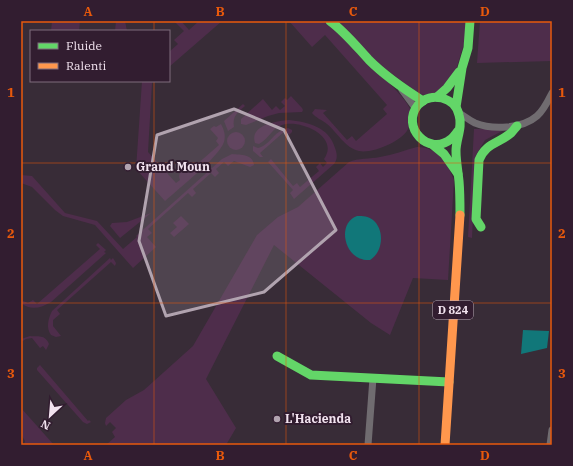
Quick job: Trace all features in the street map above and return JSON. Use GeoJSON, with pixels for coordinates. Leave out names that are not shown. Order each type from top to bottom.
{"type":"FeatureCollection","features":[{"type":"Feature","properties":{"kind":"main road"},"geometry":{"type":"LineString","coordinates":[[330,21],[353,40],[370,60],[400,86],[423,101]]}},
{"type":"Feature","properties":{"kind":"main road"},"geometry":{"type":"LineString","coordinates":[[462,68],[447,88],[437,97],[423,101],[416,109],[413,116],[414,130],[421,140],[434,145],[449,142],[459,130],[460,120],[457,110],[462,68],[468,48],[470,21]]}},
{"type":"Feature","properties":{"kind":"main road"},"geometry":{"type":"LineString","coordinates":[[437,97],[447,100],[457,110]]}},
{"type":"Feature","properties":{"kind":"main road"},"geometry":{"type":"LineString","coordinates":[[481,227],[476,219],[479,160],[482,153],[490,145],[510,134],[517,126]]}},
{"type":"Feature","properties":{"kind":"main road","name":"D 824"},"geometry":{"type":"LineString","coordinates":[[446,445],[460,197],[456,151],[459,130]]}},
{"type":"Feature","properties":{"kind":"main road","name":"D 824"},"geometry":{"type":"LineString","coordinates":[[434,145],[444,154],[458,175]]}},
{"type":"Feature","properties":{"kind":"main road"},"geometry":{"type":"LineString","coordinates":[[277,356],[311,375],[449,382]]}},
{"type":"Feature","properties":{"kind":"street"},"geometry":{"type":"LineString","coordinates":[[400,86],[416,109]]}},
{"type":"Feature","properties":{"kind":"street"},"geometry":{"type":"LineString","coordinates":[[457,110],[476,123],[489,126],[517,126],[536,117],[542,111],[552,93]]}},
{"type":"Feature","properties":{"kind":"street"},"geometry":{"type":"LineString","coordinates":[[368,445],[373,378]]}},
{"type":"Feature","properties":{"kind":"street"},"geometry":{"type":"LineString","coordinates":[[550,445],[552,430]]}},
{"type":"Feature","properties":{"kind":"highlighted area"},"geometry":{"type":"Polygon","coordinates":[[[234,109],[284,130],[336,230],[264,292],[166,316],[139,241],[157,135],[234,109]]]}},
{"type":"Feature","properties":{"kind":"shaded area"},"geometry":{"type":"Polygon","coordinates":[[[52,21],[80,21],[79,30],[51,30],[52,21]]]}},
{"type":"Feature","properties":{"kind":"shaded area"},"geometry":{"type":"Polygon","coordinates":[[[116,21],[125,21],[127,30],[115,30],[116,21]]]}},
{"type":"Feature","properties":{"kind":"shaded area"},"geometry":{"type":"Polygon","coordinates":[[[174,21],[181,21],[189,30],[199,21],[222,21],[170,66],[170,51],[178,44],[174,40],[184,31],[174,21]]]}},
{"type":"Feature","properties":{"kind":"shaded area"},"geometry":{"type":"Polygon","coordinates":[[[289,21],[323,21],[337,31],[395,89],[407,104],[410,112],[409,126],[406,132],[394,142],[387,145],[372,150],[359,151],[350,147],[331,127],[317,118],[312,113],[315,109],[327,110],[323,113],[347,140],[352,136],[356,141],[387,114],[383,109],[387,105],[325,35],[312,47],[289,21]]]}},
{"type":"Feature","properties":{"kind":"shaded area"},"geometry":{"type":"Polygon","coordinates":[[[337,21],[467,21],[466,37],[456,70],[442,92],[423,95],[418,93],[373,58],[337,21]]]}},
{"type":"Feature","properties":{"kind":"shaded area"},"geometry":{"type":"Polygon","coordinates":[[[480,21],[552,21],[552,61],[477,63],[480,21]]]}},
{"type":"Feature","properties":{"kind":"shaded area"},"geometry":{"type":"Polygon","coordinates":[[[142,82],[153,82],[148,152],[176,183],[180,180],[179,175],[181,171],[184,169],[188,172],[219,145],[216,141],[218,138],[210,129],[221,124],[225,137],[221,148],[198,173],[165,201],[136,169],[142,82]]]}},
{"type":"Feature","properties":{"kind":"shaded area"},"geometry":{"type":"Polygon","coordinates":[[[291,96],[302,108],[302,112],[279,113],[246,125],[241,124],[241,119],[263,99],[272,110],[276,106],[280,110],[285,106],[281,102],[285,98],[287,100],[291,96]]]}},
{"type":"Feature","properties":{"kind":"shaded area"},"geometry":{"type":"Polygon","coordinates":[[[243,104],[245,106],[235,117],[234,127],[228,131],[224,121],[243,104]]]}},
{"type":"Feature","properties":{"kind":"shaded area"},"geometry":{"type":"Polygon","coordinates":[[[289,120],[310,124],[323,130],[332,141],[337,156],[334,164],[294,199],[290,193],[293,190],[268,162],[271,159],[293,186],[297,183],[300,187],[319,171],[316,167],[320,163],[323,167],[327,163],[324,159],[328,151],[327,144],[323,137],[316,132],[308,127],[290,124],[279,126],[262,142],[259,144],[255,143],[254,137],[260,128],[278,121],[289,120]]]}},
{"type":"Feature","properties":{"kind":"shaded area"},"geometry":{"type":"Polygon","coordinates":[[[288,128],[292,130],[292,132],[289,135],[285,131],[260,153],[263,157],[260,157],[253,151],[253,146],[258,148],[263,146],[279,132],[288,128]]]}},
{"type":"Feature","properties":{"kind":"shaded area"},"geometry":{"type":"Polygon","coordinates":[[[474,129],[506,129],[485,140],[476,155],[472,238],[468,237],[474,129]]]}},
{"type":"Feature","properties":{"kind":"shaded area"},"geometry":{"type":"Polygon","coordinates":[[[236,132],[242,135],[245,141],[242,147],[236,150],[230,147],[227,141],[230,135],[236,132]]]}},
{"type":"Feature","properties":{"kind":"shaded area"},"geometry":{"type":"Polygon","coordinates":[[[417,147],[431,150],[441,157],[454,180],[448,280],[413,278],[390,335],[371,323],[274,245],[206,379],[236,428],[226,445],[106,445],[115,437],[112,432],[116,428],[110,422],[106,426],[106,418],[126,400],[144,390],[193,346],[257,235],[278,217],[298,207],[349,162],[376,158],[417,147]]]}},
{"type":"Feature","properties":{"kind":"shaded area"},"geometry":{"type":"Polygon","coordinates":[[[232,154],[249,157],[253,161],[254,165],[250,167],[234,161],[228,166],[224,162],[216,169],[219,173],[215,177],[211,173],[193,189],[196,193],[192,197],[188,193],[148,229],[152,233],[147,237],[156,247],[133,268],[95,225],[63,216],[32,187],[21,183],[21,175],[32,176],[65,213],[97,221],[123,249],[222,159],[232,154]]]}},
{"type":"Feature","properties":{"kind":"shaded area"},"geometry":{"type":"Polygon","coordinates":[[[151,213],[120,238],[110,226],[112,223],[127,222],[151,213]]]}},
{"type":"Feature","properties":{"kind":"shaded area"},"geometry":{"type":"Polygon","coordinates":[[[181,216],[189,224],[174,237],[170,233],[177,227],[173,223],[181,216]]]}},
{"type":"Feature","properties":{"kind":"shaded area"},"geometry":{"type":"Polygon","coordinates":[[[98,243],[106,250],[104,252],[106,253],[51,302],[36,308],[25,306],[21,303],[21,300],[28,303],[33,300],[37,304],[100,249],[96,245],[98,243]]]}},
{"type":"Feature","properties":{"kind":"shaded area"},"geometry":{"type":"Polygon","coordinates":[[[110,258],[111,260],[113,258],[116,263],[115,266],[111,262],[57,310],[60,314],[53,320],[53,326],[61,336],[56,337],[51,335],[48,329],[48,323],[52,311],[110,258]]]}},
{"type":"Feature","properties":{"kind":"shaded area"},"geometry":{"type":"Polygon","coordinates":[[[30,336],[43,337],[49,344],[46,350],[43,346],[40,348],[32,338],[21,342],[21,339],[30,336]]]}},
{"type":"Feature","properties":{"kind":"shaded area"},"geometry":{"type":"Polygon","coordinates":[[[40,365],[88,421],[89,420],[91,422],[87,424],[83,422],[37,370],[40,365]]]}},
{"type":"Feature","properties":{"kind":"shaded area"},"geometry":{"type":"Polygon","coordinates":[[[21,408],[54,445],[24,445],[25,441],[21,434],[21,408]]]}},
{"type":"Feature","properties":{"kind":"water"},"geometry":{"type":"Polygon","coordinates":[[[357,216],[365,216],[373,220],[377,224],[381,235],[378,252],[370,260],[361,259],[354,255],[349,249],[346,241],[345,234],[347,226],[350,220],[357,216]]]}},
{"type":"Feature","properties":{"kind":"water"},"geometry":{"type":"Polygon","coordinates":[[[523,330],[549,331],[547,348],[521,354],[523,330]]]}},
{"type":"Feature","properties":{"kind":"traffic: fast"},"geometry":{"type":"LineString","coordinates":[[330,21],[346,34],[369,60],[402,87],[423,101]]}},
{"type":"Feature","properties":{"kind":"traffic: fast"},"geometry":{"type":"LineString","coordinates":[[456,107],[462,68],[468,48],[470,21]]}},
{"type":"Feature","properties":{"kind":"traffic: fast"},"geometry":{"type":"LineString","coordinates":[[437,97],[447,88],[459,72]]}},
{"type":"Feature","properties":{"kind":"traffic: fast"},"geometry":{"type":"LineString","coordinates":[[459,130],[452,138],[443,144],[426,142],[415,130],[412,122],[413,114],[418,105],[423,101],[436,97],[448,100],[457,109],[460,120],[460,128],[456,146],[460,215]]}},
{"type":"Feature","properties":{"kind":"traffic: fast"},"geometry":{"type":"LineString","coordinates":[[481,227],[476,219],[479,160],[485,150],[506,137],[517,126]]}},
{"type":"Feature","properties":{"kind":"traffic: fast"},"geometry":{"type":"LineString","coordinates":[[433,145],[444,154],[458,174]]}},
{"type":"Feature","properties":{"kind":"traffic: fast"},"geometry":{"type":"LineString","coordinates":[[277,356],[311,375],[449,382]]}},
{"type":"Feature","properties":{"kind":"traffic: slow"},"geometry":{"type":"LineString","coordinates":[[445,445],[460,215]]}},
{"type":"Feature","properties":{"kind":"place","name":"Grand Moun"},"geometry":{"type":"Point","coordinates":[128,167]}},
{"type":"Feature","properties":{"kind":"place","name":"L'Hacienda"},"geometry":{"type":"Point","coordinates":[277,419]}}]}
